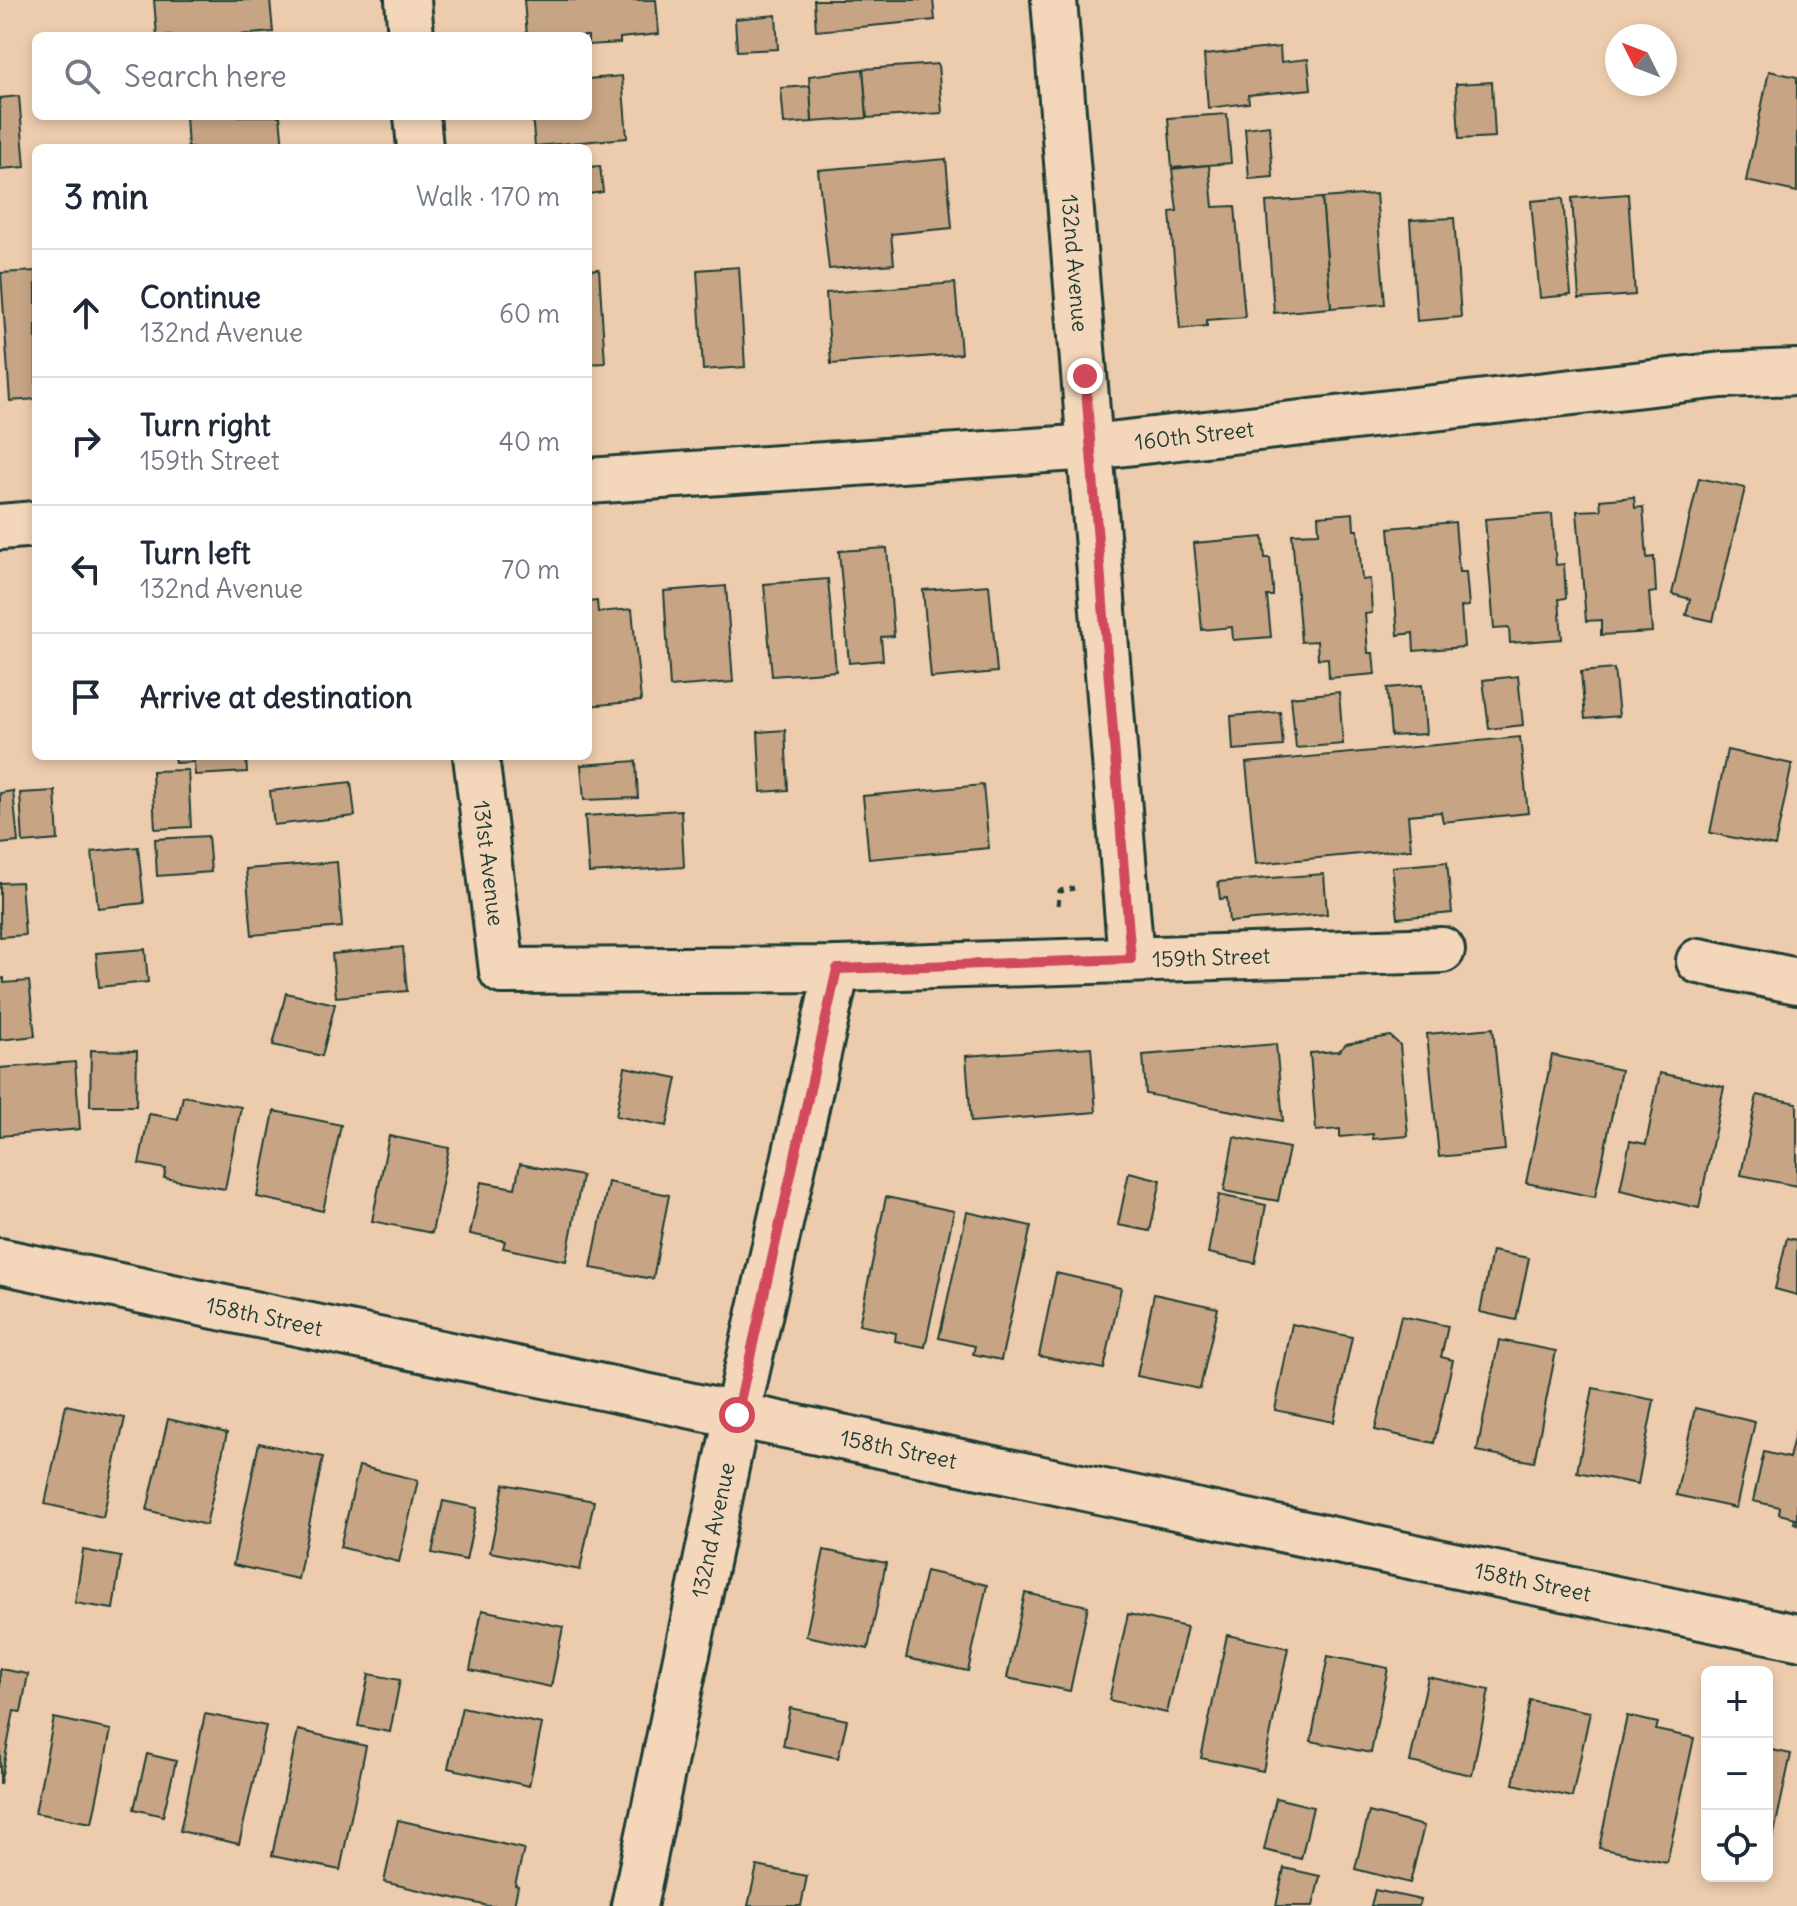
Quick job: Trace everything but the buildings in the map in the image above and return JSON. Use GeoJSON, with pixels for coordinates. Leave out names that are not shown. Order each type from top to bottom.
{"type":"FeatureCollection","features":[{"type":"Feature","properties":{"kind":"street"},"geometry":{"type":"LineString","coordinates":[[408,0],[411,32]]}},
{"type":"Feature","properties":{"kind":"street","name":"132nd Avenue"},"geometry":{"type":"LineString","coordinates":[[1054,0],[1131,959]]}},
{"type":"Feature","properties":{"kind":"street"},"geometry":{"type":"LineString","coordinates":[[417,120],[420,144]]}},
{"type":"Feature","properties":{"kind":"street","name":"160th Street"},"geometry":{"type":"LineString","coordinates":[[592,481],[1091,447],[1722,375],[1797,372]]}},
{"type":"Feature","properties":{"kind":"street"},"geometry":{"type":"LineString","coordinates":[[0,527],[32,524]]}},
{"type":"Feature","properties":{"kind":"street","name":"131st Avenue"},"geometry":{"type":"LineString","coordinates":[[476,760],[502,971]]}},
{"type":"Feature","properties":{"kind":"street","name":"159th Street"},"geometry":{"type":"LineString","coordinates":[[502,971],[837,969],[1442,950]]}},
{"type":"Feature","properties":{"kind":"street"},"geometry":{"type":"LineString","coordinates":[[1699,961],[1797,981]]}},
{"type":"Feature","properties":{"kind":"street","name":"132nd Avenue"},"geometry":{"type":"LineString","coordinates":[[634,1906],[737,1415],[837,969]]}},
{"type":"Feature","properties":{"kind":"street","name":"158th Street"},"geometry":{"type":"LineString","coordinates":[[0,1261],[1797,1637]]}},
{"type":"Feature","properties":{"kind":"path"},"geometry":{"type":"LineString","coordinates":[[1058,905],[1060,891],[1074,888]]}},
{"type":"Feature","properties":{"kind":"route"},"geometry":{"type":"LineString","coordinates":[[737,1415],[837,969],[1131,959],[1085,376]]}}]}
